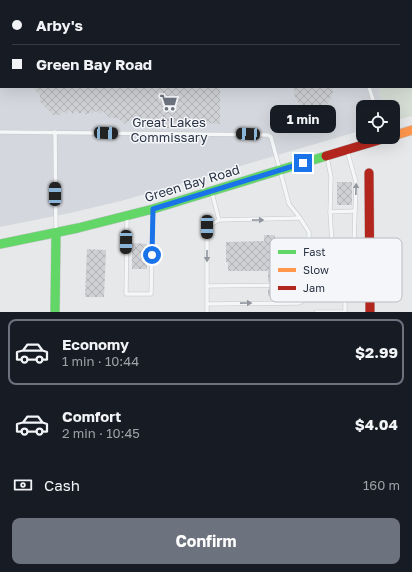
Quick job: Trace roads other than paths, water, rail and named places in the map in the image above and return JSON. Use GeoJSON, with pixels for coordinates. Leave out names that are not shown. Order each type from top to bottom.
{"type":"FeatureCollection","features":[{"type":"Feature","properties":{"kind":"main road","name":"Green Bay Road"},"geometry":{"type":"LineString","coordinates":[[400,134],[412,130]]}},
{"type":"Feature","properties":{"kind":"main road","name":"Green Bay Road"},"geometry":{"type":"LineString","coordinates":[[0,244],[56,233],[153,209],[364,144]]}},
{"type":"Feature","properties":{"kind":"main road"},"geometry":{"type":"LineString","coordinates":[[369,174],[369,238]]}},
{"type":"Feature","properties":{"kind":"main road"},"geometry":{"type":"LineString","coordinates":[[55,312],[56,233]]}},
{"type":"Feature","properties":{"kind":"main road"},"geometry":{"type":"LineString","coordinates":[[370,302],[370,312]]}},
{"type":"Feature","properties":{"kind":"lane"},"geometry":{"type":"LineString","coordinates":[[369,88],[373,100]]}},
{"type":"Feature","properties":{"kind":"lane"},"geometry":{"type":"LineString","coordinates":[[0,132],[268,135],[271,137],[289,204],[309,232],[309,238]]}},
{"type":"Feature","properties":{"kind":"lane"},"geometry":{"type":"LineString","coordinates":[[55,132],[56,233]]}},
{"type":"Feature","properties":{"kind":"lane"},"geometry":{"type":"LineString","coordinates":[[347,149],[356,182],[354,238]]}},
{"type":"Feature","properties":{"kind":"lane"},"geometry":{"type":"LineString","coordinates":[[327,156],[331,177],[330,212],[332,238]]}},
{"type":"Feature","properties":{"kind":"lane"},"geometry":{"type":"LineString","coordinates":[[211,192],[219,220]]}},
{"type":"Feature","properties":{"kind":"lane"},"geometry":{"type":"LineString","coordinates":[[127,216],[126,294],[151,294],[153,209]]}},
{"type":"Feature","properties":{"kind":"lane"},"geometry":{"type":"LineString","coordinates":[[330,212],[355,211]]}},
{"type":"Feature","properties":{"kind":"lane"},"geometry":{"type":"LineString","coordinates":[[207,312],[207,227],[219,220],[300,218]]}},
{"type":"Feature","properties":{"kind":"lane"},"geometry":{"type":"LineString","coordinates":[[207,286],[270,285]]}},
{"type":"Feature","properties":{"kind":"lane"},"geometry":{"type":"LineString","coordinates":[[207,304],[301,302]]}},
{"type":"Feature","properties":{"kind":"lane"},"geometry":{"type":"LineString","coordinates":[[316,312],[344,312],[344,302]]}},
{"type":"Feature","properties":{"kind":"place","name":"Great Lakes Commissary"},"geometry":{"type":"Point","coordinates":[169,103]}}]}
